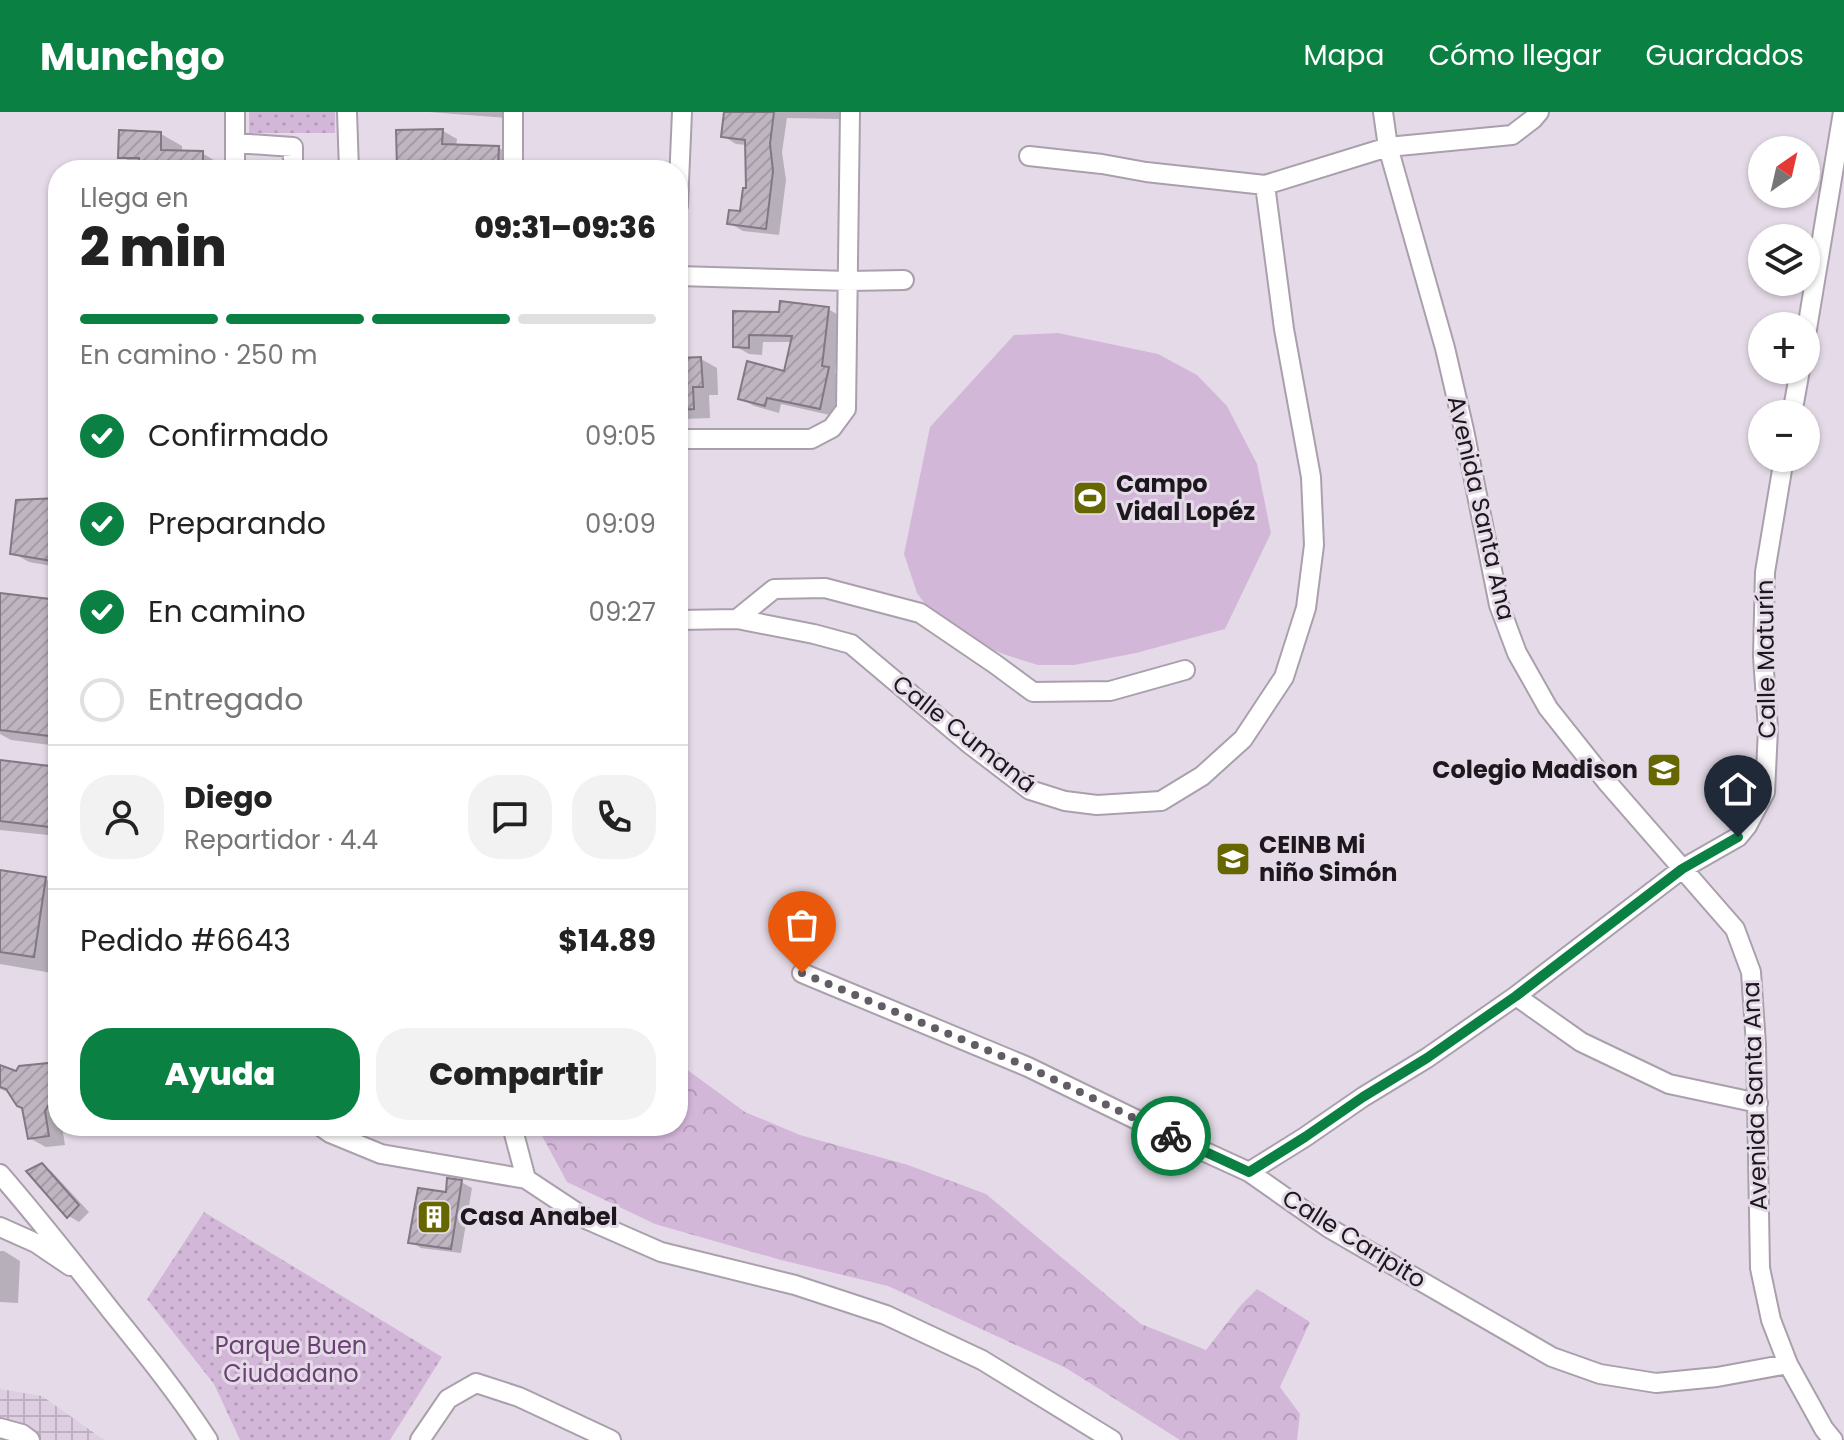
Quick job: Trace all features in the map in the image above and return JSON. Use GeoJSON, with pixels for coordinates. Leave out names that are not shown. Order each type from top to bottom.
{"type":"FeatureCollection","features":[{"type":"Feature","properties":{"kind":"street"},"geometry":{"type":"LineString","coordinates":[[235,112],[235,160]]}},
{"type":"Feature","properties":{"kind":"street"},"geometry":{"type":"LineString","coordinates":[[347,112],[349,160]]}},
{"type":"Feature","properties":{"kind":"street"},"geometry":{"type":"LineString","coordinates":[[513,112],[513,160]]}},
{"type":"Feature","properties":{"kind":"street"},"geometry":{"type":"LineString","coordinates":[[680,160],[682,112]]}},
{"type":"Feature","properties":{"kind":"street"},"geometry":{"type":"LineString","coordinates":[[688,439],[811,439],[832,428],[846,409],[850,112]]}},
{"type":"Feature","properties":{"kind":"street","name":"Avenida Santa Ana"},"geometry":{"type":"LineString","coordinates":[[1383,112],[1388,147],[1445,348],[1499,605],[1517,653],[1548,708],[1606,781],[1735,929],[1751,972],[1758,1103],[1760,1268],[1771,1320],[1788,1364],[1833,1440]]}},
{"type":"Feature","properties":{"kind":"street"},"geometry":{"type":"LineString","coordinates":[[1029,156],[1265,185],[1388,147],[1512,135],[1539,112]]}},
{"type":"Feature","properties":{"kind":"street"},"geometry":{"type":"LineString","coordinates":[[1810,312],[1843,118]]}},
{"type":"Feature","properties":{"kind":"street"},"geometry":{"type":"LineString","coordinates":[[235,143],[293,147],[293,160]]}},
{"type":"Feature","properties":{"kind":"street","name":"Calle Cumaná"},"geometry":{"type":"LineString","coordinates":[[688,620],[737,619],[851,644],[971,745],[1030,790],[1065,801],[1097,805],[1161,801],[1202,776],[1243,739],[1284,677],[1306,608],[1314,545],[1311,477],[1284,329],[1265,185]]}},
{"type":"Feature","properties":{"kind":"street"},"geometry":{"type":"LineString","coordinates":[[688,276],[904,280]]}},
{"type":"Feature","properties":{"kind":"street","name":"Calle Maturín"},"geometry":{"type":"LineString","coordinates":[[1249,1172],[1427,1058],[1516,996],[1682,869],[1738,837],[1747,826],[1765,792],[1768,729],[1763,656],[1765,572],[1782,472]]}},
{"type":"Feature","properties":{"kind":"street"},"geometry":{"type":"LineString","coordinates":[[737,619],[774,589],[825,588],[920,613],[1033,692],[1110,691],[1185,670]]}},
{"type":"Feature","properties":{"kind":"street","name":"Calle Caripito"},"geometry":{"type":"LineString","coordinates":[[802,973],[1028,1067],[1249,1172],[1329,1228],[1552,1357],[1600,1374],[1656,1383],[1717,1377],[1788,1364]]}},
{"type":"Feature","properties":{"kind":"street"},"geometry":{"type":"LineString","coordinates":[[1516,996],[1581,1042],[1669,1084],[1758,1103]]}},
{"type":"Feature","properties":{"kind":"street"},"geometry":{"type":"LineString","coordinates":[[337,1136],[381,1154],[526,1179],[588,1220],[661,1252],[795,1285],[886,1315],[982,1360],[1112,1440]]}},
{"type":"Feature","properties":{"kind":"street"},"geometry":{"type":"LineString","coordinates":[[515,1136],[526,1179]]}},
{"type":"Feature","properties":{"kind":"street"},"geometry":{"type":"LineString","coordinates":[[0,1174],[183,1401],[208,1440]]}},
{"type":"Feature","properties":{"kind":"street"},"geometry":{"type":"LineString","coordinates":[[0,1227],[36,1243],[82,1274]]}},
{"type":"Feature","properties":{"kind":"street"},"geometry":{"type":"LineString","coordinates":[[420,1440],[448,1399],[476,1383],[519,1397],[611,1440]]}},
{"type":"Feature","properties":{"kind":"street"},"geometry":{"type":"LineString","coordinates":[[0,1428],[22,1434],[30,1440]]}},
{"type":"Feature","properties":{"kind":"shaded area"},"geometry":{"type":"Polygon","coordinates":[[[0,1389],[42,1396],[104,1440],[0,1440],[0,1389]]]}},
{"type":"Feature","properties":{"kind":"green space"},"geometry":{"type":"Polygon","coordinates":[[[249,112],[335,112],[335,133],[249,133],[249,112]]]}},
{"type":"Feature","properties":{"kind":"green space","name":"Campo Vidal Lopéz"},"geometry":{"type":"Polygon","coordinates":[[[1058,333],[1158,354],[1197,375],[1227,406],[1257,464],[1271,533],[1225,629],[1136,653],[1074,665],[1038,665],[944,630],[917,593],[904,554],[930,427],[1014,335],[1058,333]]]}},
{"type":"Feature","properties":{"kind":"green space"},"geometry":{"type":"Polygon","coordinates":[[[688,1070],[745,1112],[800,1135],[908,1165],[986,1194],[1141,1324],[1206,1350],[1257,1289],[1310,1322],[1280,1387],[1300,1414],[1297,1440],[1180,1440],[1066,1368],[888,1286],[655,1224],[567,1182],[542,1136],[688,1136],[688,1070]]]}},
{"type":"Feature","properties":{"kind":"green space","name":"Parque Buen Ciudadano"},"geometry":{"type":"Polygon","coordinates":[[[204,1212],[442,1357],[390,1440],[240,1440],[214,1384],[147,1299],[204,1212]]]}},
{"type":"Feature","properties":{"kind":"building"},"geometry":{"type":"Polygon","coordinates":[[[724,112],[774,112],[770,144],[773,171],[766,229],[727,224],[729,210],[740,211],[743,188],[746,188],[745,140],[721,137],[724,112]]]}},
{"type":"Feature","properties":{"kind":"building"},"geometry":{"type":"Polygon","coordinates":[[[443,129],[442,144],[499,146],[498,160],[397,160],[396,130],[443,129]]]}},
{"type":"Feature","properties":{"kind":"building"},"geometry":{"type":"Polygon","coordinates":[[[119,130],[161,132],[161,150],[203,151],[203,160],[118,158],[119,130]]]}},
{"type":"Feature","properties":{"kind":"building"},"geometry":{"type":"Polygon","coordinates":[[[780,301],[829,307],[822,366],[829,367],[820,409],[767,398],[765,406],[738,399],[747,361],[784,371],[792,336],[749,335],[749,348],[733,347],[733,311],[779,312],[780,301]]]}},
{"type":"Feature","properties":{"kind":"building"},"geometry":{"type":"Polygon","coordinates":[[[701,357],[703,387],[693,387],[694,409],[688,409],[688,358],[701,357]]]}},
{"type":"Feature","properties":{"kind":"building"},"geometry":{"type":"Polygon","coordinates":[[[48,498],[48,560],[10,554],[16,500],[48,498]]]}},
{"type":"Feature","properties":{"kind":"building"},"geometry":{"type":"Polygon","coordinates":[[[0,593],[48,599],[48,736],[0,730],[0,593]]]}},
{"type":"Feature","properties":{"kind":"building"},"geometry":{"type":"Polygon","coordinates":[[[0,760],[48,766],[48,827],[0,821],[0,760]]]}},
{"type":"Feature","properties":{"kind":"building"},"geometry":{"type":"Polygon","coordinates":[[[0,870],[46,877],[34,957],[0,952],[0,870]]]}},
{"type":"Feature","properties":{"kind":"building"},"geometry":{"type":"Polygon","coordinates":[[[48,1063],[48,1106],[45,1111],[49,1136],[28,1139],[22,1108],[17,1106],[6,1089],[0,1087],[0,1065],[16,1071],[19,1066],[48,1063]]]}},
{"type":"Feature","properties":{"kind":"building"},"geometry":{"type":"Polygon","coordinates":[[[42,1163],[79,1205],[67,1218],[26,1171],[42,1163]]]}},
{"type":"Feature","properties":{"kind":"building","name":"Casa Anabel"},"geometry":{"type":"Polygon","coordinates":[[[447,1178],[462,1180],[451,1249],[408,1243],[418,1188],[446,1192],[447,1178]]]}},
{"type":"Feature","properties":{"kind":"way so far"},"geometry":{"type":"LineString","coordinates":[[802,973],[1028,1067],[1171,1136]]}},
{"type":"Feature","properties":{"kind":"place","name":"Campo Vidal Lopéz"},"geometry":{"type":"Point","coordinates":[1090,498]}},
{"type":"Feature","properties":{"kind":"place","name":"Colegio Madison"},"geometry":{"type":"Point","coordinates":[1664,770]}},
{"type":"Feature","properties":{"kind":"place","name":"CEINB Mi niño Simón"},"geometry":{"type":"Point","coordinates":[1233,859]}},
{"type":"Feature","properties":{"kind":"place","name":"Casa Anabel"},"geometry":{"type":"Point","coordinates":[434,1217]}},
{"type":"Feature","properties":{"kind":"route"},"geometry":{"type":"LineString","coordinates":[[1171,1136],[1249,1172],[1427,1058],[1516,996],[1682,869],[1738,837]]}}]}
